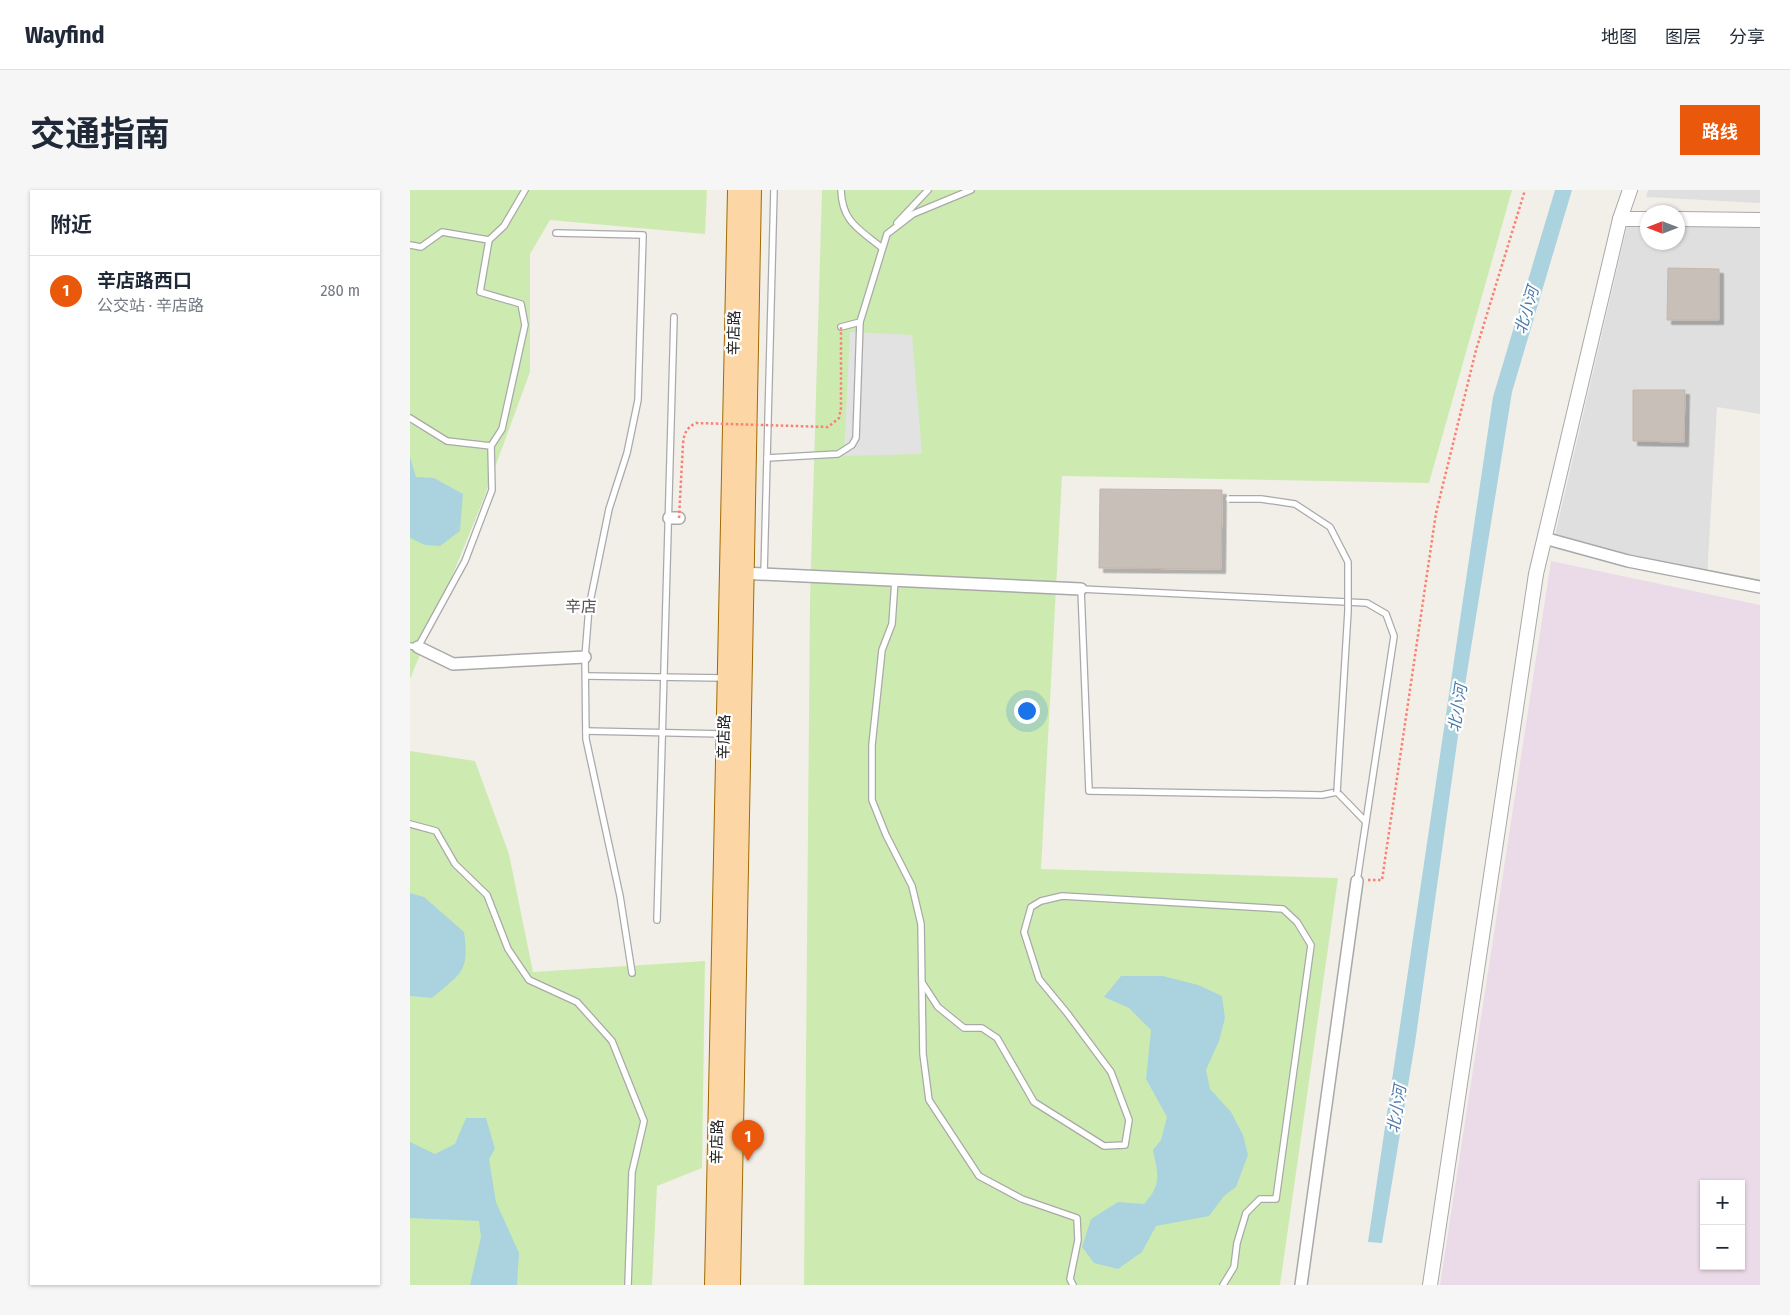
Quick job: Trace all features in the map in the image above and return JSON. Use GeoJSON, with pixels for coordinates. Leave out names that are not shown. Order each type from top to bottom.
{"type":"FeatureCollection","features":[{"type":"Feature","properties":{"kind":"main road","name":"辛店路"},"geometry":{"type":"LineString","coordinates":[[732,1285],[737,190]]}},
{"type":"Feature","properties":{"kind":"main road","name":"辛店路"},"geometry":{"type":"LineString","coordinates":[[714,1285],[724,734],[726,678],[736,572],[752,190]]}},
{"type":"Feature","properties":{"kind":"street"},"geometry":{"type":"LineString","coordinates":[[1430,1285],[1536,574],[1620,219],[1630,190]]}},
{"type":"Feature","properties":{"kind":"street"},"geometry":{"type":"LineString","coordinates":[[1620,219],[1640,219]]}},
{"type":"Feature","properties":{"kind":"street"},"geometry":{"type":"LineString","coordinates":[[1685,219],[1760,220]]}},
{"type":"Feature","properties":{"kind":"street"},"geometry":{"type":"LineString","coordinates":[[1544,538],[1628,561],[1760,587]]}},
{"type":"Feature","properties":{"kind":"street"},"geometry":{"type":"LineString","coordinates":[[736,572],[1081,589]]}},
{"type":"Feature","properties":{"kind":"street"},"geometry":{"type":"LineString","coordinates":[[414,647],[453,664],[585,657]]}},
{"type":"Feature","properties":{"kind":"street"},"geometry":{"type":"LineString","coordinates":[[1301,1285],[1357,881]]}},
{"type":"Feature","properties":{"kind":"lane"},"geometry":{"type":"LineString","coordinates":[[414,647],[465,560],[492,490],[491,446],[502,429],[525,325],[521,304],[480,292],[489,240],[504,226],[525,190]]}},
{"type":"Feature","properties":{"kind":"lane"},"geometry":{"type":"LineString","coordinates":[[764,574],[774,190]]}},
{"type":"Feature","properties":{"kind":"lane"},"geometry":{"type":"LineString","coordinates":[[841,190],[842,207],[852,223],[882,248]]}},
{"type":"Feature","properties":{"kind":"lane"},"geometry":{"type":"LineString","coordinates":[[767,458],[838,454],[852,445],[856,438],[860,322],[882,248],[888,234],[928,190]]}},
{"type":"Feature","properties":{"kind":"lane"},"geometry":{"type":"LineString","coordinates":[[888,234],[913,214],[971,190]]}},
{"type":"Feature","properties":{"kind":"lane"},"geometry":{"type":"LineString","coordinates":[[410,245],[421,247],[442,232],[489,240]]}},
{"type":"Feature","properties":{"kind":"lane"},"geometry":{"type":"LineString","coordinates":[[556,233],[643,235],[638,400],[627,453],[609,509],[589,607],[585,657],[586,731],[620,896],[632,973]]}},
{"type":"Feature","properties":{"kind":"lane"},"geometry":{"type":"LineString","coordinates":[[657,920],[664,677],[674,518],[674,316]]}},
{"type":"Feature","properties":{"kind":"lane"},"geometry":{"type":"LineString","coordinates":[[841,327],[860,322]]}},
{"type":"Feature","properties":{"kind":"lane"},"geometry":{"type":"LineString","coordinates":[[410,418],[448,441],[491,446]]}},
{"type":"Feature","properties":{"kind":"lane"},"geometry":{"type":"LineString","coordinates":[[1229,499],[1261,499],[1295,504],[1330,527],[1348,562],[1348,611],[1338,792],[1366,822]]}},
{"type":"Feature","properties":{"kind":"lane"},"geometry":{"type":"LineString","coordinates":[[895,580],[892,624],[882,650],[872,745],[872,800],[886,835],[912,886],[921,924],[923,1054],[929,1100],[979,1176],[1022,1199],[1077,1218],[1078,1240],[1070,1279],[1073,1285]]}},
{"type":"Feature","properties":{"kind":"lane"},"geometry":{"type":"LineString","coordinates":[[1338,792],[1322,795],[1089,791],[1081,589],[1367,603],[1386,614],[1394,636],[1357,881]]}},
{"type":"Feature","properties":{"kind":"lane"},"geometry":{"type":"LineString","coordinates":[[586,676],[726,678]]}},
{"type":"Feature","properties":{"kind":"lane"},"geometry":{"type":"LineString","coordinates":[[586,731],[724,734]]}},
{"type":"Feature","properties":{"kind":"lane"},"geometry":{"type":"LineString","coordinates":[[410,824],[436,831],[455,864],[487,895],[508,949],[529,980],[577,1002],[612,1042],[644,1121],[632,1172],[628,1285]]}},
{"type":"Feature","properties":{"kind":"lane"},"geometry":{"type":"LineString","coordinates":[[923,984],[938,1007],[964,1028],[982,1028],[997,1038],[1034,1102],[1104,1146],[1125,1145],[1129,1120],[1111,1072],[1039,979],[1024,932],[1031,907],[1041,900],[1072,896],[1283,909],[1297,922],[1310,945],[1276,1200],[1260,1200],[1246,1213],[1236,1243],[1234,1266],[1222,1285]]}},
{"type":"Feature","properties":{"kind":"path"},"geometry":{"type":"LineString","coordinates":[[1357,881],[1382,880],[1436,513],[1476,350],[1525,190]]}},
{"type":"Feature","properties":{"kind":"path"},"geometry":{"type":"LineString","coordinates":[[674,518],[684,434],[691,425],[828,427],[839,418],[841,408],[841,327]]}},
{"type":"Feature","properties":{"kind":"shaded area"},"geometry":{"type":"Polygon","coordinates":[[[1648,190],[1760,190],[1760,203],[1646,197],[1648,190]]]}},
{"type":"Feature","properties":{"kind":"shaded area"},"geometry":{"type":"Polygon","coordinates":[[[1628,222],[1640,223],[1640,250],[1685,250],[1685,224],[1760,226],[1760,414],[1717,407],[1707,577],[1555,535],[1628,222]]]}},
{"type":"Feature","properties":{"kind":"shaded area"},"geometry":{"type":"Polygon","coordinates":[[[850,332],[912,335],[922,454],[844,456],[850,332]]]}},
{"type":"Feature","properties":{"kind":"shaded area"},"geometry":{"type":"Polygon","coordinates":[[[1551,561],[1760,605],[1760,1285],[1440,1285],[1551,561]]]}},
{"type":"Feature","properties":{"kind":"green space"},"geometry":{"type":"Polygon","coordinates":[[[410,190],[707,190],[705,234],[550,220],[530,254],[530,372],[482,503],[410,679],[410,190]]]}},
{"type":"Feature","properties":{"kind":"green space"},"geometry":{"type":"Polygon","coordinates":[[[822,190],[1512,190],[1429,483],[1062,476],[1041,869],[1338,878],[1280,1285],[804,1285],[810,600],[822,190]]]}},
{"type":"Feature","properties":{"kind":"green space"},"geometry":{"type":"Polygon","coordinates":[[[410,751],[475,761],[509,854],[533,972],[705,961],[702,1168],[657,1186],[652,1285],[410,1285],[410,751]]]}},
{"type":"Feature","properties":{"kind":"water","name":"北小河"},"geometry":{"type":"Polygon","coordinates":[[[1555,190],[1572,190],[1512,392],[1466,679],[1415,1043],[1382,1243],[1368,1242],[1493,397],[1555,190]]]}},
{"type":"Feature","properties":{"kind":"water"},"geometry":{"type":"Polygon","coordinates":[[[410,457],[416,477],[434,478],[463,494],[460,531],[440,546],[425,545],[410,538],[410,457]]]}},
{"type":"Feature","properties":{"kind":"water"},"geometry":{"type":"Polygon","coordinates":[[[410,893],[424,897],[464,932],[466,956],[461,971],[432,998],[410,996],[410,893]]]}},
{"type":"Feature","properties":{"kind":"water"},"geometry":{"type":"Polygon","coordinates":[[[1121,976],[1163,976],[1198,985],[1222,996],[1225,1018],[1219,1041],[1206,1070],[1210,1089],[1231,1112],[1243,1135],[1248,1155],[1236,1187],[1224,1196],[1209,1216],[1156,1226],[1142,1252],[1118,1269],[1094,1263],[1082,1247],[1091,1219],[1118,1202],[1144,1204],[1150,1197],[1154,1191],[1157,1179],[1153,1150],[1161,1140],[1167,1117],[1146,1079],[1151,1030],[1129,1008],[1104,997],[1121,976]]]}},
{"type":"Feature","properties":{"kind":"water"},"geometry":{"type":"Polygon","coordinates":[[[466,1118],[486,1118],[495,1149],[489,1159],[496,1202],[519,1253],[517,1285],[470,1285],[481,1237],[479,1221],[410,1218],[410,1142],[435,1154],[455,1144],[466,1118]]]}},
{"type":"Feature","properties":{"kind":"building"},"geometry":{"type":"Polygon","coordinates":[[[1668,268],[1719,269],[1719,320],[1667,320],[1668,268]]]}},
{"type":"Feature","properties":{"kind":"building"},"geometry":{"type":"Polygon","coordinates":[[[1633,390],[1685,390],[1684,442],[1633,441],[1633,390]]]}},
{"type":"Feature","properties":{"kind":"building"},"geometry":{"type":"Polygon","coordinates":[[[1100,489],[1222,490],[1221,569],[1099,568],[1100,489]]]}},
{"type":"Feature","properties":{"kind":"place","name":"辛店路西口"},"geometry":{"type":"Point","coordinates":[748,1161]}},
{"type":"Feature","properties":{"kind":"district","name":"辛店"},"geometry":{"type":"Point","coordinates":[581,606]}}]}
